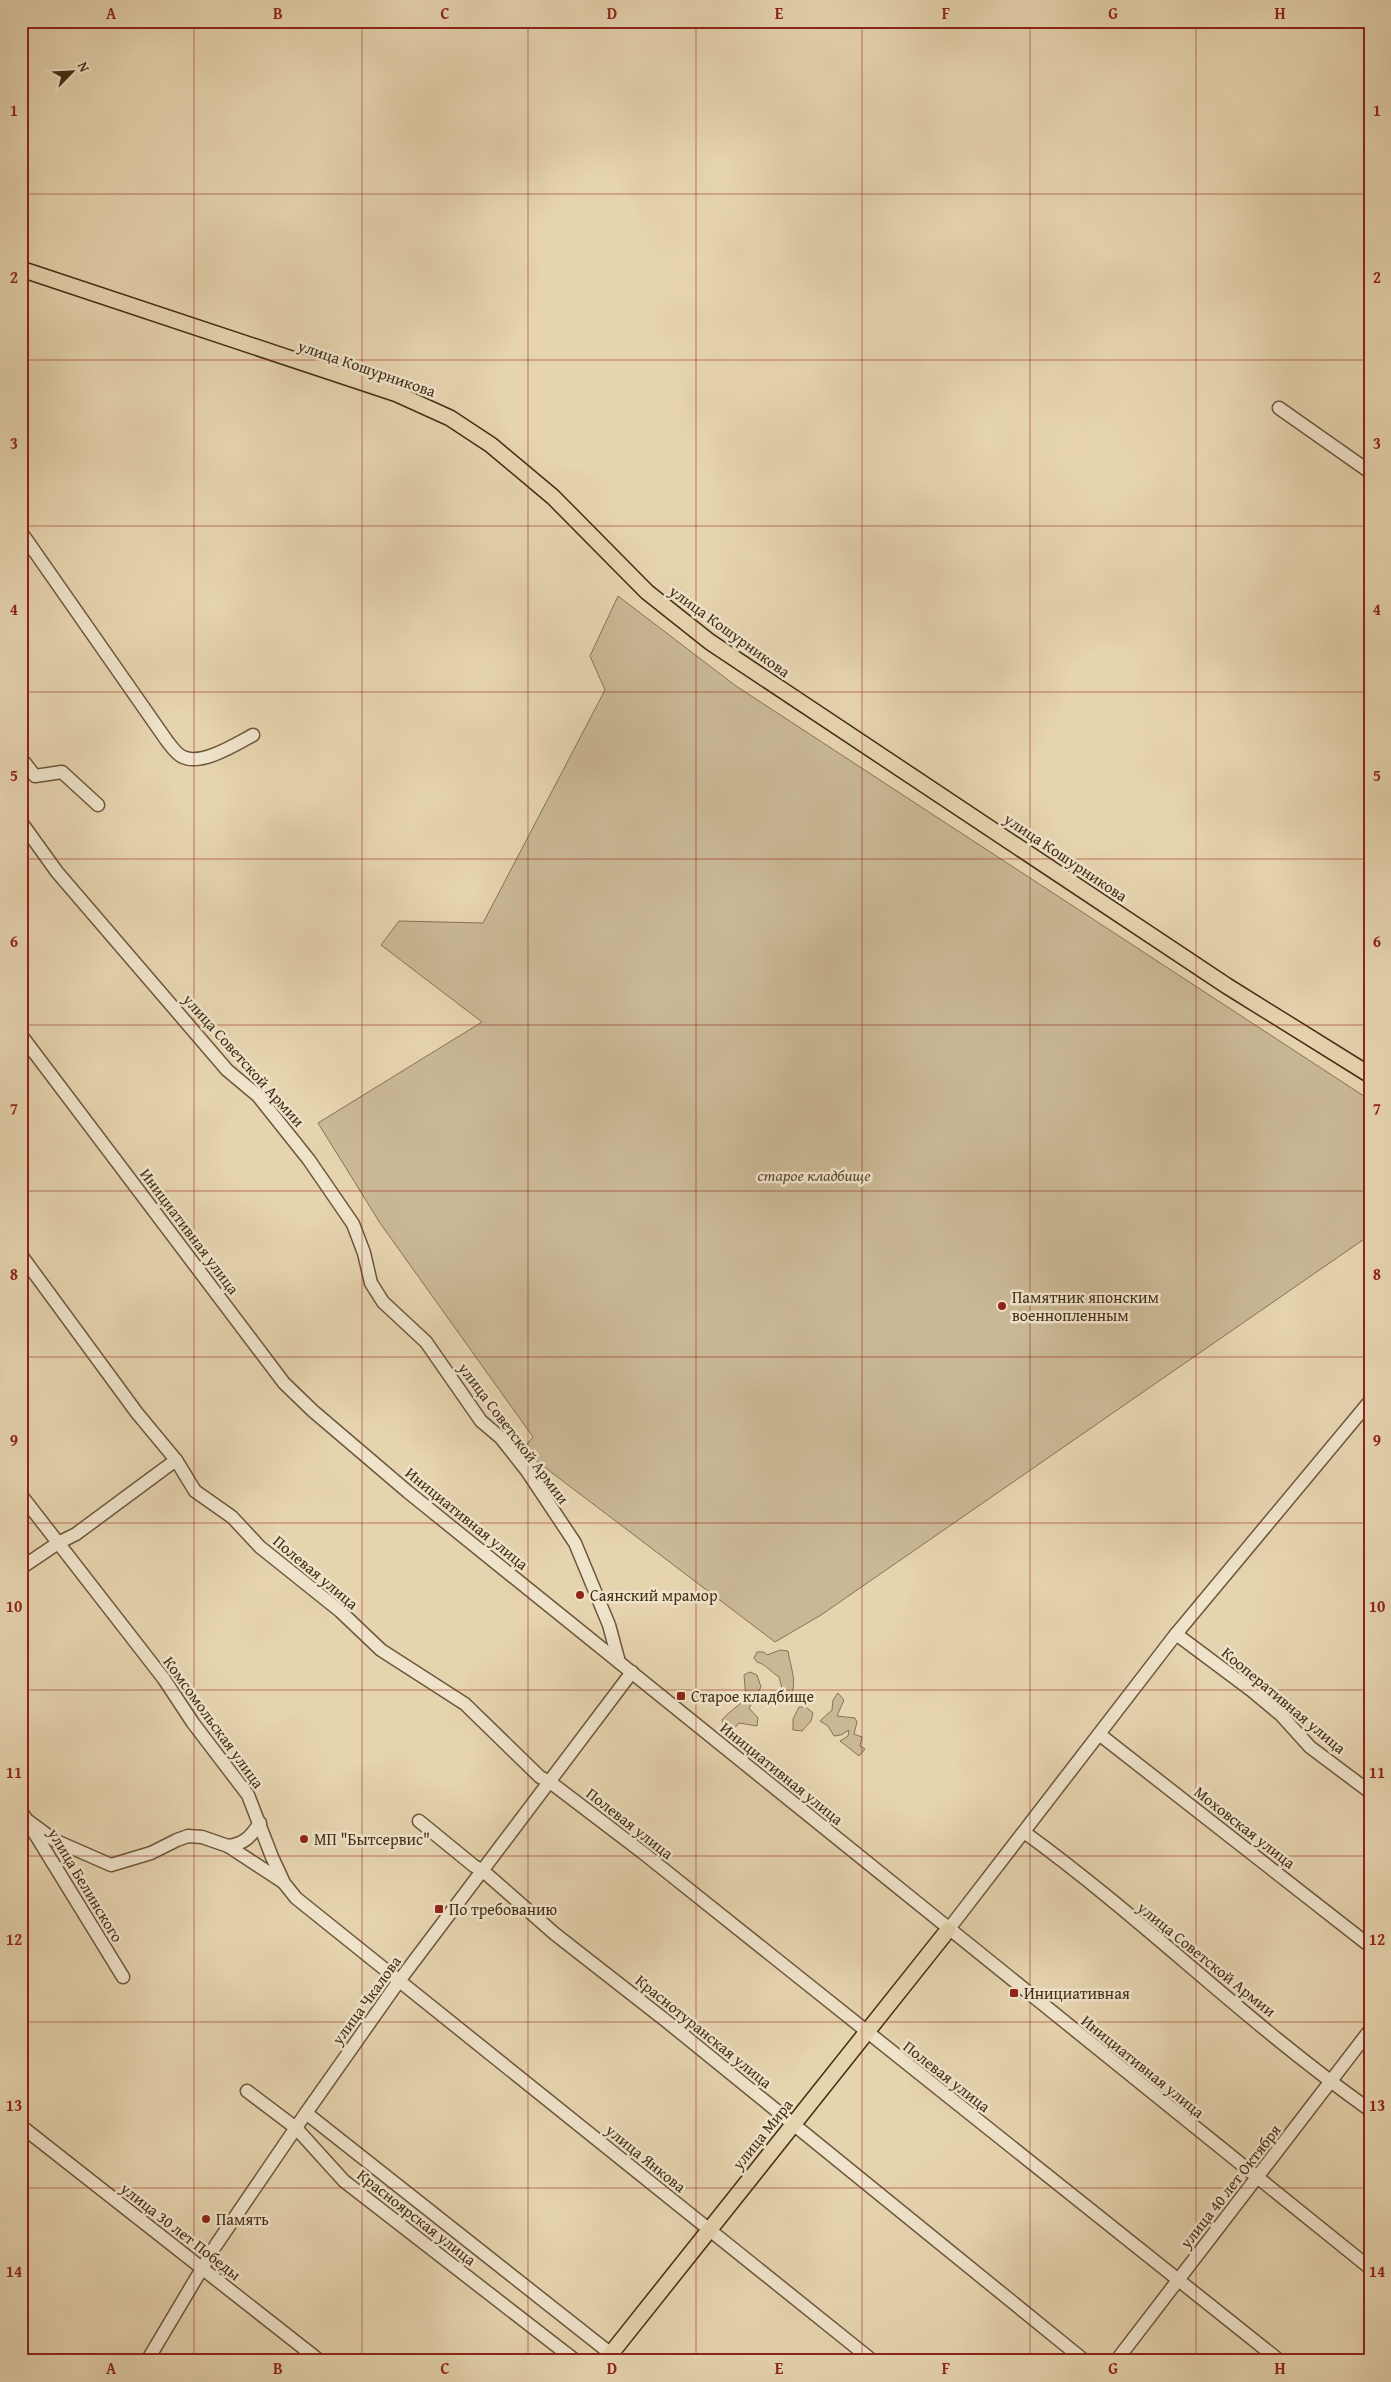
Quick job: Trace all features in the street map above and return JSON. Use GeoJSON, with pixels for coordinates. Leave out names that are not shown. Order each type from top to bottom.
{"type":"FeatureCollection","features":[{"type":"Feature","properties":{"kind":"main road","name":"улица Кошурникова"},"geometry":{"type":"LineString","coordinates":[[21,269],[397,394],[450,418],[491,445],[525,472],[647,592],[710,642],[1227,986],[1370,1074]]}},
{"type":"Feature","properties":{"kind":"main road","name":"улица Мира"},"geometry":{"type":"LineString","coordinates":[[612,2358],[709,2229],[948,1930]]}},
{"type":"Feature","properties":{"kind":"street"},"geometry":{"type":"LineString","coordinates":[[1279,408],[1370,472]]}},
{"type":"Feature","properties":{"kind":"street"},"geometry":{"type":"LineString","coordinates":[[21,532],[166,741],[181,757],[192,760],[204,758],[253,735]]}},
{"type":"Feature","properties":{"kind":"street"},"geometry":{"type":"LineString","coordinates":[[21,758],[36,776],[62,772],[98,805]]}},
{"type":"Feature","properties":{"kind":"street","name":"улица Советской Армии"},"geometry":{"type":"LineString","coordinates":[[21,822],[56,872],[227,1070],[258,1096],[281,1122],[338,1200],[353,1224],[364,1253],[371,1282],[383,1302],[426,1342],[481,1420],[501,1438],[527,1471],[575,1542],[610,1625],[619,1662]]}},
{"type":"Feature","properties":{"kind":"street","name":"Инициативная улица"},"geometry":{"type":"LineString","coordinates":[[21,1035],[284,1383],[312,1412],[948,1930],[1370,2268]]}},
{"type":"Feature","properties":{"kind":"street","name":"Полевая улица"},"geometry":{"type":"LineString","coordinates":[[21,1255],[137,1413],[176,1460],[195,1491],[232,1517],[260,1547],[340,1611],[381,1650],[465,1704],[540,1777],[550,1782],[642,1852],[866,2033],[1179,2279],[1280,2361]]}},
{"type":"Feature","properties":{"kind":"street"},"geometry":{"type":"LineString","coordinates":[[948,1930],[1176,1634],[1370,1402]]}},
{"type":"Feature","properties":{"kind":"street"},"geometry":{"type":"LineString","coordinates":[[21,1568],[58,1543],[76,1534],[176,1460]]}},
{"type":"Feature","properties":{"kind":"street","name":"Комсомольская улица"},"geometry":{"type":"LineString","coordinates":[[21,1496],[164,1679],[193,1723],[248,1794],[284,1883],[296,1898],[399,1981]]}},
{"type":"Feature","properties":{"kind":"street","name":"Кооперативная улица"},"geometry":{"type":"LineString","coordinates":[[1176,1634],[1281,1715],[1310,1747],[1370,1792]]}},
{"type":"Feature","properties":{"kind":"street","name":"улица Чкалова"},"geometry":{"type":"LineString","coordinates":[[147,2361],[216,2245],[306,2113],[399,1981],[632,1672]]}},
{"type":"Feature","properties":{"kind":"street","name":"Моховская улица"},"geometry":{"type":"LineString","coordinates":[[1099,1734],[1370,1946]]}},
{"type":"Feature","properties":{"kind":"street"},"geometry":{"type":"LineString","coordinates":[[24,1816],[54,1840],[111,1865],[151,1853],[188,1836],[202,1837],[228,1846],[284,1883]]}},
{"type":"Feature","properties":{"kind":"street","name":"улица Белинского"},"geometry":{"type":"LineString","coordinates":[[24,1816],[122,1977]]}},
{"type":"Feature","properties":{"kind":"street","name":"Краснотуранская улица"},"geometry":{"type":"LineString","coordinates":[[419,1820],[474,1866],[482,1870],[555,1934],[665,2020],[1085,2361]]}},
{"type":"Feature","properties":{"kind":"street"},"geometry":{"type":"LineString","coordinates":[[228,1846],[240,1845],[248,1839],[260,1822]]}},
{"type":"Feature","properties":{"kind":"street","name":"улица Советской Армии"},"geometry":{"type":"LineString","coordinates":[[1024,1832],[1192,1966],[1330,2082],[1370,2110]]}},
{"type":"Feature","properties":{"kind":"street","name":"улица Янкова"},"geometry":{"type":"LineString","coordinates":[[399,1981],[873,2361]]}},
{"type":"Feature","properties":{"kind":"street","name":"улица 40 лет Октября"},"geometry":{"type":"LineString","coordinates":[[1116,2361],[1370,2030]]}},
{"type":"Feature","properties":{"kind":"street","name":"Красноярская улица"},"geometry":{"type":"LineString","coordinates":[[247,2091],[296,2128],[344,2181],[576,2361]]}},
{"type":"Feature","properties":{"kind":"street","name":"Красноярская улица"},"geometry":{"type":"LineString","coordinates":[[306,2113],[612,2358]]}},
{"type":"Feature","properties":{"kind":"street","name":"улица 30 лет Победы"},"geometry":{"type":"LineString","coordinates":[[21,2126],[320,2361]]}},
{"type":"Feature","properties":{"kind":"green space","name":"старое кладбище"},"geometry":{"type":"Polygon","coordinates":[[[618,596],[736,686],[1370,1100],[1370,1235],[821,1615],[775,1642],[522,1450],[533,1437],[380,1223],[318,1123],[482,1022],[381,945],[399,921],[483,923],[605,690],[590,656],[618,596]]]}},
{"type":"Feature","properties":{"kind":"green space"},"geometry":{"type":"Polygon","coordinates":[[[780,1650],[788,1651],[793,1680],[791,1698],[784,1695],[779,1677],[754,1658],[757,1652],[764,1652],[767,1655],[780,1650]]]}},
{"type":"Feature","properties":{"kind":"green space"},"geometry":{"type":"Polygon","coordinates":[[[750,1672],[757,1675],[761,1687],[749,1708],[758,1718],[757,1726],[739,1723],[731,1732],[725,1728],[722,1720],[746,1698],[744,1675],[750,1672]]]}},
{"type":"Feature","properties":{"kind":"green space"},"geometry":{"type":"Polygon","coordinates":[[[838,1693],[844,1700],[837,1716],[855,1718],[857,1722],[854,1734],[862,1737],[860,1746],[865,1749],[859,1756],[840,1741],[848,1736],[849,1730],[841,1735],[834,1736],[828,1726],[820,1721],[832,1710],[833,1700],[838,1693]]]}},
{"type":"Feature","properties":{"kind":"green space"},"geometry":{"type":"Polygon","coordinates":[[[799,1707],[806,1707],[813,1713],[811,1721],[802,1731],[793,1730],[793,1719],[799,1707]]]}},
{"type":"Feature","properties":{"kind":"place","name":"Памятник японским военнопленным"},"geometry":{"type":"Point","coordinates":[1002,1306]}},
{"type":"Feature","properties":{"kind":"place","name":"Саянский мрамор"},"geometry":{"type":"Point","coordinates":[580,1595]}},
{"type":"Feature","properties":{"kind":"place","name":"Старое кладбище"},"geometry":{"type":"Point","coordinates":[681,1696]}},
{"type":"Feature","properties":{"kind":"place","name":"МП \"Бытсервис\""},"geometry":{"type":"Point","coordinates":[304,1839]}},
{"type":"Feature","properties":{"kind":"place","name":"По требованию"},"geometry":{"type":"Point","coordinates":[439,1909]}},
{"type":"Feature","properties":{"kind":"place","name":"Инициативная"},"geometry":{"type":"Point","coordinates":[1014,1993]}},
{"type":"Feature","properties":{"kind":"place","name":"Память"},"geometry":{"type":"Point","coordinates":[206,2219]}}]}
